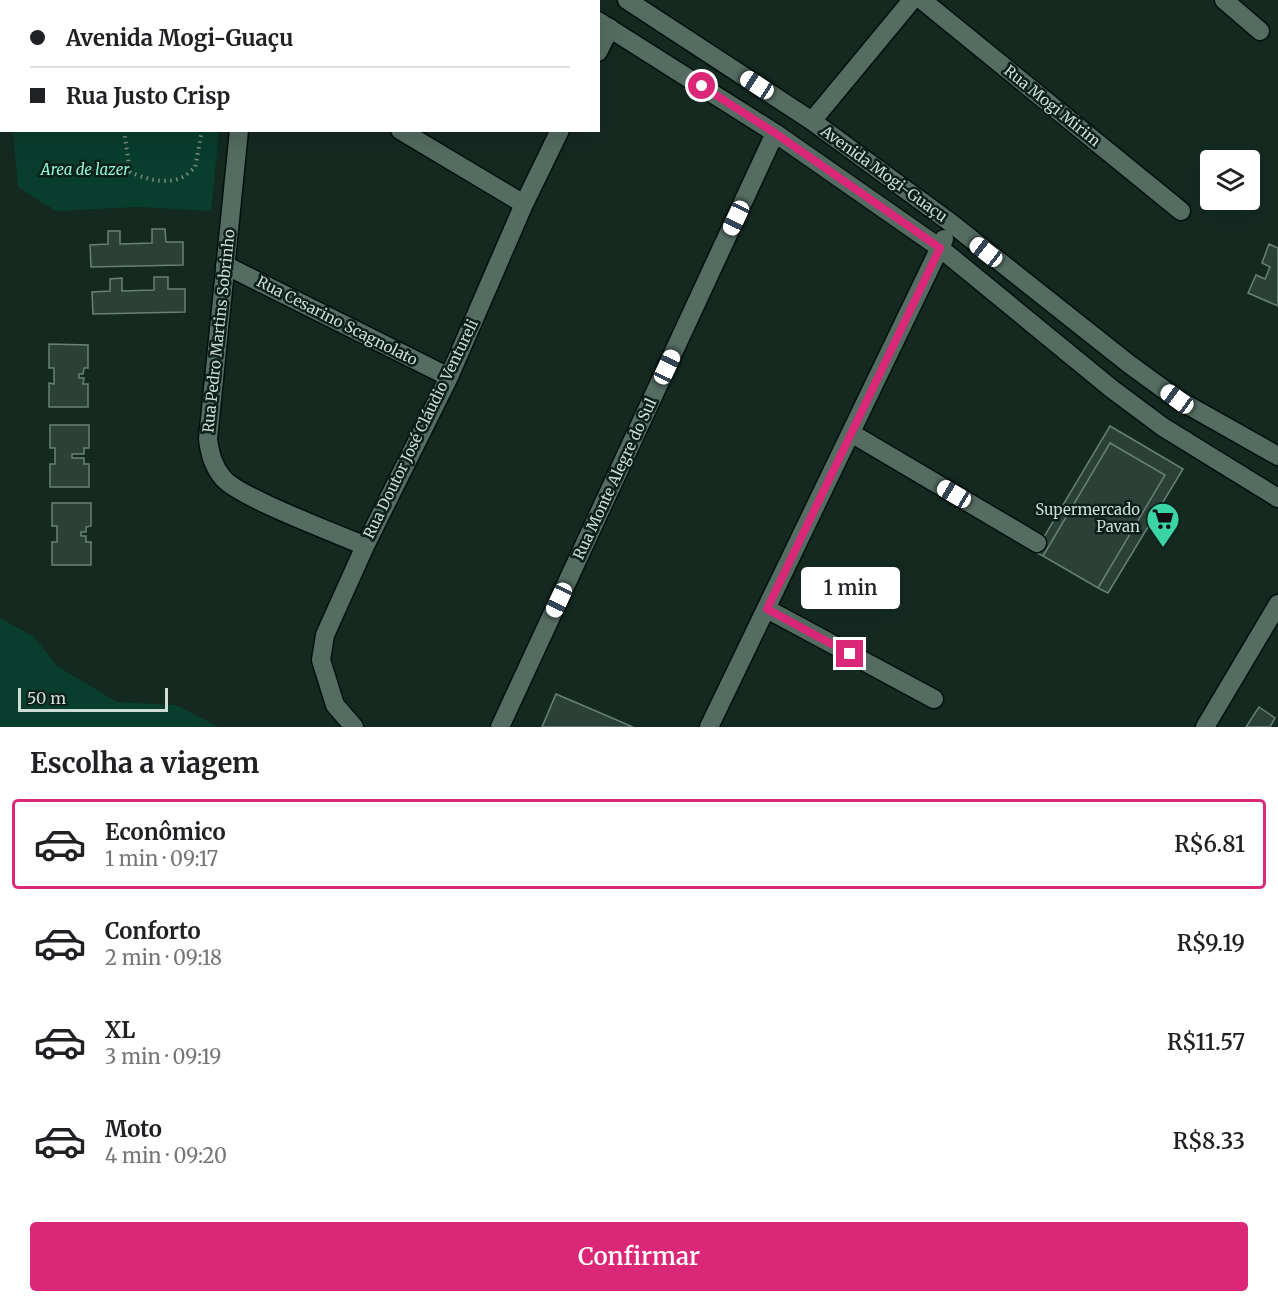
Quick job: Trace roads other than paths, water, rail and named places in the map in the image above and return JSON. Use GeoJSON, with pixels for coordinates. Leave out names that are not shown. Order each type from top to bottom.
{"type":"FeatureCollection","features":[{"type":"Feature","properties":{"kind":"street","name":"Avenida Mogi-Guaçu"},"geometry":{"type":"LineString","coordinates":[[627,0],[812,121],[951,223],[1129,364],[1177,399],[1278,456]]}},
{"type":"Feature","properties":{"kind":"street"},"geometry":{"type":"LineString","coordinates":[[812,121],[912,0]]}},
{"type":"Feature","properties":{"kind":"street","name":"Rua Mogi Mirim"},"geometry":{"type":"LineString","coordinates":[[922,0],[1181,211]]}},
{"type":"Feature","properties":{"kind":"street"},"geometry":{"type":"LineString","coordinates":[[1224,0],[1260,31]]}},
{"type":"Feature","properties":{"kind":"street","name":"Avenida Mogi-Guaçu"},"geometry":{"type":"LineString","coordinates":[[604,25],[775,133],[940,248],[1112,389],[1163,427],[1278,498]]}},
{"type":"Feature","properties":{"kind":"street"},"geometry":{"type":"LineString","coordinates":[[600,43],[604,25]]}},
{"type":"Feature","properties":{"kind":"street","name":"Rua Pedro Martins Sobrinho"},"geometry":{"type":"LineString","coordinates":[[238,132],[208,439],[211,460],[224,480],[249,496],[365,546]]}},
{"type":"Feature","properties":{"kind":"street"},"geometry":{"type":"LineString","coordinates":[[403,132],[524,204]]}},
{"type":"Feature","properties":{"kind":"street","name":"Rua Doutor José Cláudio Ventureli"},"geometry":{"type":"LineString","coordinates":[[354,727],[335,705],[321,660],[325,635],[365,546],[448,377],[524,204],[559,132]]}},
{"type":"Feature","properties":{"kind":"street","name":"Rua Monte Alegre do Sul"},"geometry":{"type":"LineString","coordinates":[[500,727],[775,133]]}},
{"type":"Feature","properties":{"kind":"street"},"geometry":{"type":"LineString","coordinates":[[709,727],[951,223]]}},
{"type":"Feature","properties":{"kind":"street","name":"Rua Cesarino Scagnolato"},"geometry":{"type":"LineString","coordinates":[[225,265],[448,377]]}},
{"type":"Feature","properties":{"kind":"street"},"geometry":{"type":"LineString","coordinates":[[1112,389],[1129,364]]}},
{"type":"Feature","properties":{"kind":"street"},"geometry":{"type":"LineString","coordinates":[[851,433],[1036,543]]}},
{"type":"Feature","properties":{"kind":"street"},"geometry":{"type":"LineString","coordinates":[[1205,727],[1278,604]]}},
{"type":"Feature","properties":{"kind":"street"},"geometry":{"type":"LineString","coordinates":[[767,609],[934,699]]}},
{"type":"Feature","properties":{"kind":"place","name":"Supermercado Pavan"},"geometry":{"type":"Point","coordinates":[1163,548]}},
{"type":"Feature","properties":{"kind":"park label","name":"Area de lazer"},"geometry":{"type":"Point","coordinates":[85,170]}}]}
